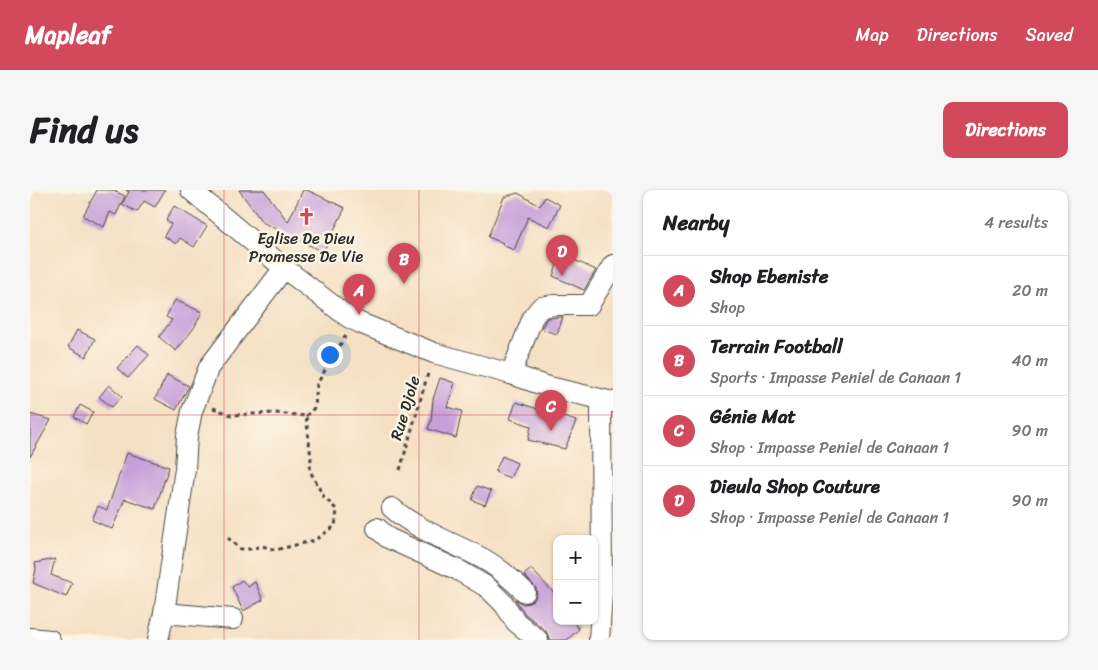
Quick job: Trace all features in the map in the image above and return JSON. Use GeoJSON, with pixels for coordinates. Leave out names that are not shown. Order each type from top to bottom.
{"type":"FeatureCollection","features":[{"type":"Feature","properties":{"kind":"street"},"geometry":{"type":"LineString","coordinates":[[191,190],[284,268],[348,317],[434,353],[511,374],[549,387],[607,401],[599,640]]}},
{"type":"Feature","properties":{"kind":"street"},"geometry":{"type":"LineString","coordinates":[[511,374],[533,317],[542,307],[554,304],[589,305],[613,265]]}},
{"type":"Feature","properties":{"kind":"street"},"geometry":{"type":"LineString","coordinates":[[158,640],[164,613],[185,469],[187,436],[192,411],[209,367],[284,268]]}},
{"type":"Feature","properties":{"kind":"street"},"geometry":{"type":"LineString","coordinates":[[392,508],[402,517],[477,555],[498,568],[525,592]]}},
{"type":"Feature","properties":{"kind":"street"},"geometry":{"type":"LineString","coordinates":[[377,528],[388,538],[458,570],[487,587],[504,604],[516,622],[538,640]]}},
{"type":"Feature","properties":{"kind":"street"},"geometry":{"type":"LineString","coordinates":[[164,613],[233,619]]}},
{"type":"Feature","properties":{"kind":"street"},"geometry":{"type":"LineString","coordinates":[[30,638],[50,640]]}},
{"type":"Feature","properties":{"kind":"path"},"geometry":{"type":"LineString","coordinates":[[192,411],[210,407],[232,415],[275,412],[306,416],[315,408],[317,384],[346,335],[345,326],[348,317]]}},
{"type":"Feature","properties":{"kind":"path","name":"Rue Djole"},"geometry":{"type":"LineString","coordinates":[[400,470],[434,353]]}},
{"type":"Feature","properties":{"kind":"path"},"geometry":{"type":"LineString","coordinates":[[228,538],[240,549],[262,546],[276,550],[315,540],[335,526],[338,510],[324,497],[312,476],[306,416]]}},
{"type":"Feature","properties":{"kind":"building"},"geometry":{"type":"Polygon","coordinates":[[[97,190],[112,190],[125,196],[116,215],[110,212],[104,227],[83,216],[97,190]]]}},
{"type":"Feature","properties":{"kind":"building"},"geometry":{"type":"Polygon","coordinates":[[[126,190],[165,190],[155,207],[144,201],[137,212],[122,204],[129,192],[126,190]]]}},
{"type":"Feature","properties":{"kind":"building"},"geometry":{"type":"Polygon","coordinates":[[[239,190],[264,190],[288,222],[303,190],[307,190],[345,208],[323,252],[262,222],[239,190]]]}},
{"type":"Feature","properties":{"kind":"building"},"geometry":{"type":"Polygon","coordinates":[[[518,193],[540,206],[545,197],[560,205],[549,227],[528,217],[514,250],[488,237],[504,197],[518,193]]]}},
{"type":"Feature","properties":{"kind":"building"},"geometry":{"type":"Polygon","coordinates":[[[174,206],[207,226],[194,247],[180,238],[176,244],[164,236],[171,224],[166,220],[174,206]]]}},
{"type":"Feature","properties":{"kind":"building"},"geometry":{"type":"Polygon","coordinates":[[[561,254],[596,270],[584,290],[553,276],[561,254]]]}},
{"type":"Feature","properties":{"kind":"building"},"geometry":{"type":"Polygon","coordinates":[[[175,300],[202,312],[194,328],[176,351],[159,337],[172,320],[166,317],[175,300]]]}},
{"type":"Feature","properties":{"kind":"building"},"geometry":{"type":"Polygon","coordinates":[[[563,317],[557,334],[541,329],[547,318],[563,317]]]}},
{"type":"Feature","properties":{"kind":"building"},"geometry":{"type":"Polygon","coordinates":[[[77,330],[95,339],[86,357],[68,347],[77,330]]]}},
{"type":"Feature","properties":{"kind":"building"},"geometry":{"type":"Polygon","coordinates":[[[138,345],[149,355],[128,378],[117,368],[138,345]]]}},
{"type":"Feature","properties":{"kind":"building"},"geometry":{"type":"Polygon","coordinates":[[[167,375],[189,386],[176,410],[155,399],[167,375]]]}},
{"type":"Feature","properties":{"kind":"building"},"geometry":{"type":"Polygon","coordinates":[[[440,378],[455,383],[447,407],[462,411],[456,438],[428,429],[431,421],[433,399],[440,378]]]}},
{"type":"Feature","properties":{"kind":"building"},"geometry":{"type":"Polygon","coordinates":[[[109,385],[122,396],[112,407],[99,397],[109,385]]]}},
{"type":"Feature","properties":{"kind":"building"},"geometry":{"type":"Polygon","coordinates":[[[516,402],[576,421],[565,449],[528,440],[531,426],[510,419],[516,402]]]}},
{"type":"Feature","properties":{"kind":"building"},"geometry":{"type":"Polygon","coordinates":[[[80,405],[93,412],[86,424],[74,417],[80,405]]]}},
{"type":"Feature","properties":{"kind":"building"},"geometry":{"type":"Polygon","coordinates":[[[30,414],[51,420],[30,457],[30,414]]]}},
{"type":"Feature","properties":{"kind":"building"},"geometry":{"type":"Polygon","coordinates":[[[127,453],[169,467],[155,509],[125,499],[112,529],[92,520],[98,506],[107,510],[127,453]]]}},
{"type":"Feature","properties":{"kind":"building"},"geometry":{"type":"Polygon","coordinates":[[[502,456],[517,463],[510,478],[495,472],[502,456]]]}},
{"type":"Feature","properties":{"kind":"building"},"geometry":{"type":"Polygon","coordinates":[[[477,486],[491,491],[485,505],[472,500],[477,486]]]}},
{"type":"Feature","properties":{"kind":"building"},"geometry":{"type":"Polygon","coordinates":[[[55,559],[51,575],[72,583],[66,597],[33,583],[36,569],[35,563],[55,559]]]}},
{"type":"Feature","properties":{"kind":"building"},"geometry":{"type":"Polygon","coordinates":[[[531,569],[553,592],[553,625],[576,625],[579,629],[567,640],[550,640],[546,631],[525,614],[515,599],[523,604],[529,603],[534,600],[537,594],[536,588],[524,575],[531,569]]]}},
{"type":"Feature","properties":{"kind":"building"},"geometry":{"type":"Polygon","coordinates":[[[242,580],[248,587],[255,582],[263,600],[243,611],[232,587],[242,580]]]}},
{"type":"Feature","properties":{"kind":"place","name":"Eglise De Dieu Promesse De Vie"},"geometry":{"type":"Point","coordinates":[306,217]}},
{"type":"Feature","properties":{"kind":"place","name":"Dieula Shop Couture"},"geometry":{"type":"Point","coordinates":[562,276]}},
{"type":"Feature","properties":{"kind":"place","name":"Terrain Football"},"geometry":{"type":"Point","coordinates":[404,284]}},
{"type":"Feature","properties":{"kind":"place","name":"Shop Ebeniste"},"geometry":{"type":"Point","coordinates":[359,315]}},
{"type":"Feature","properties":{"kind":"place","name":"Génie Mat"},"geometry":{"type":"Point","coordinates":[551,431]}}]}
